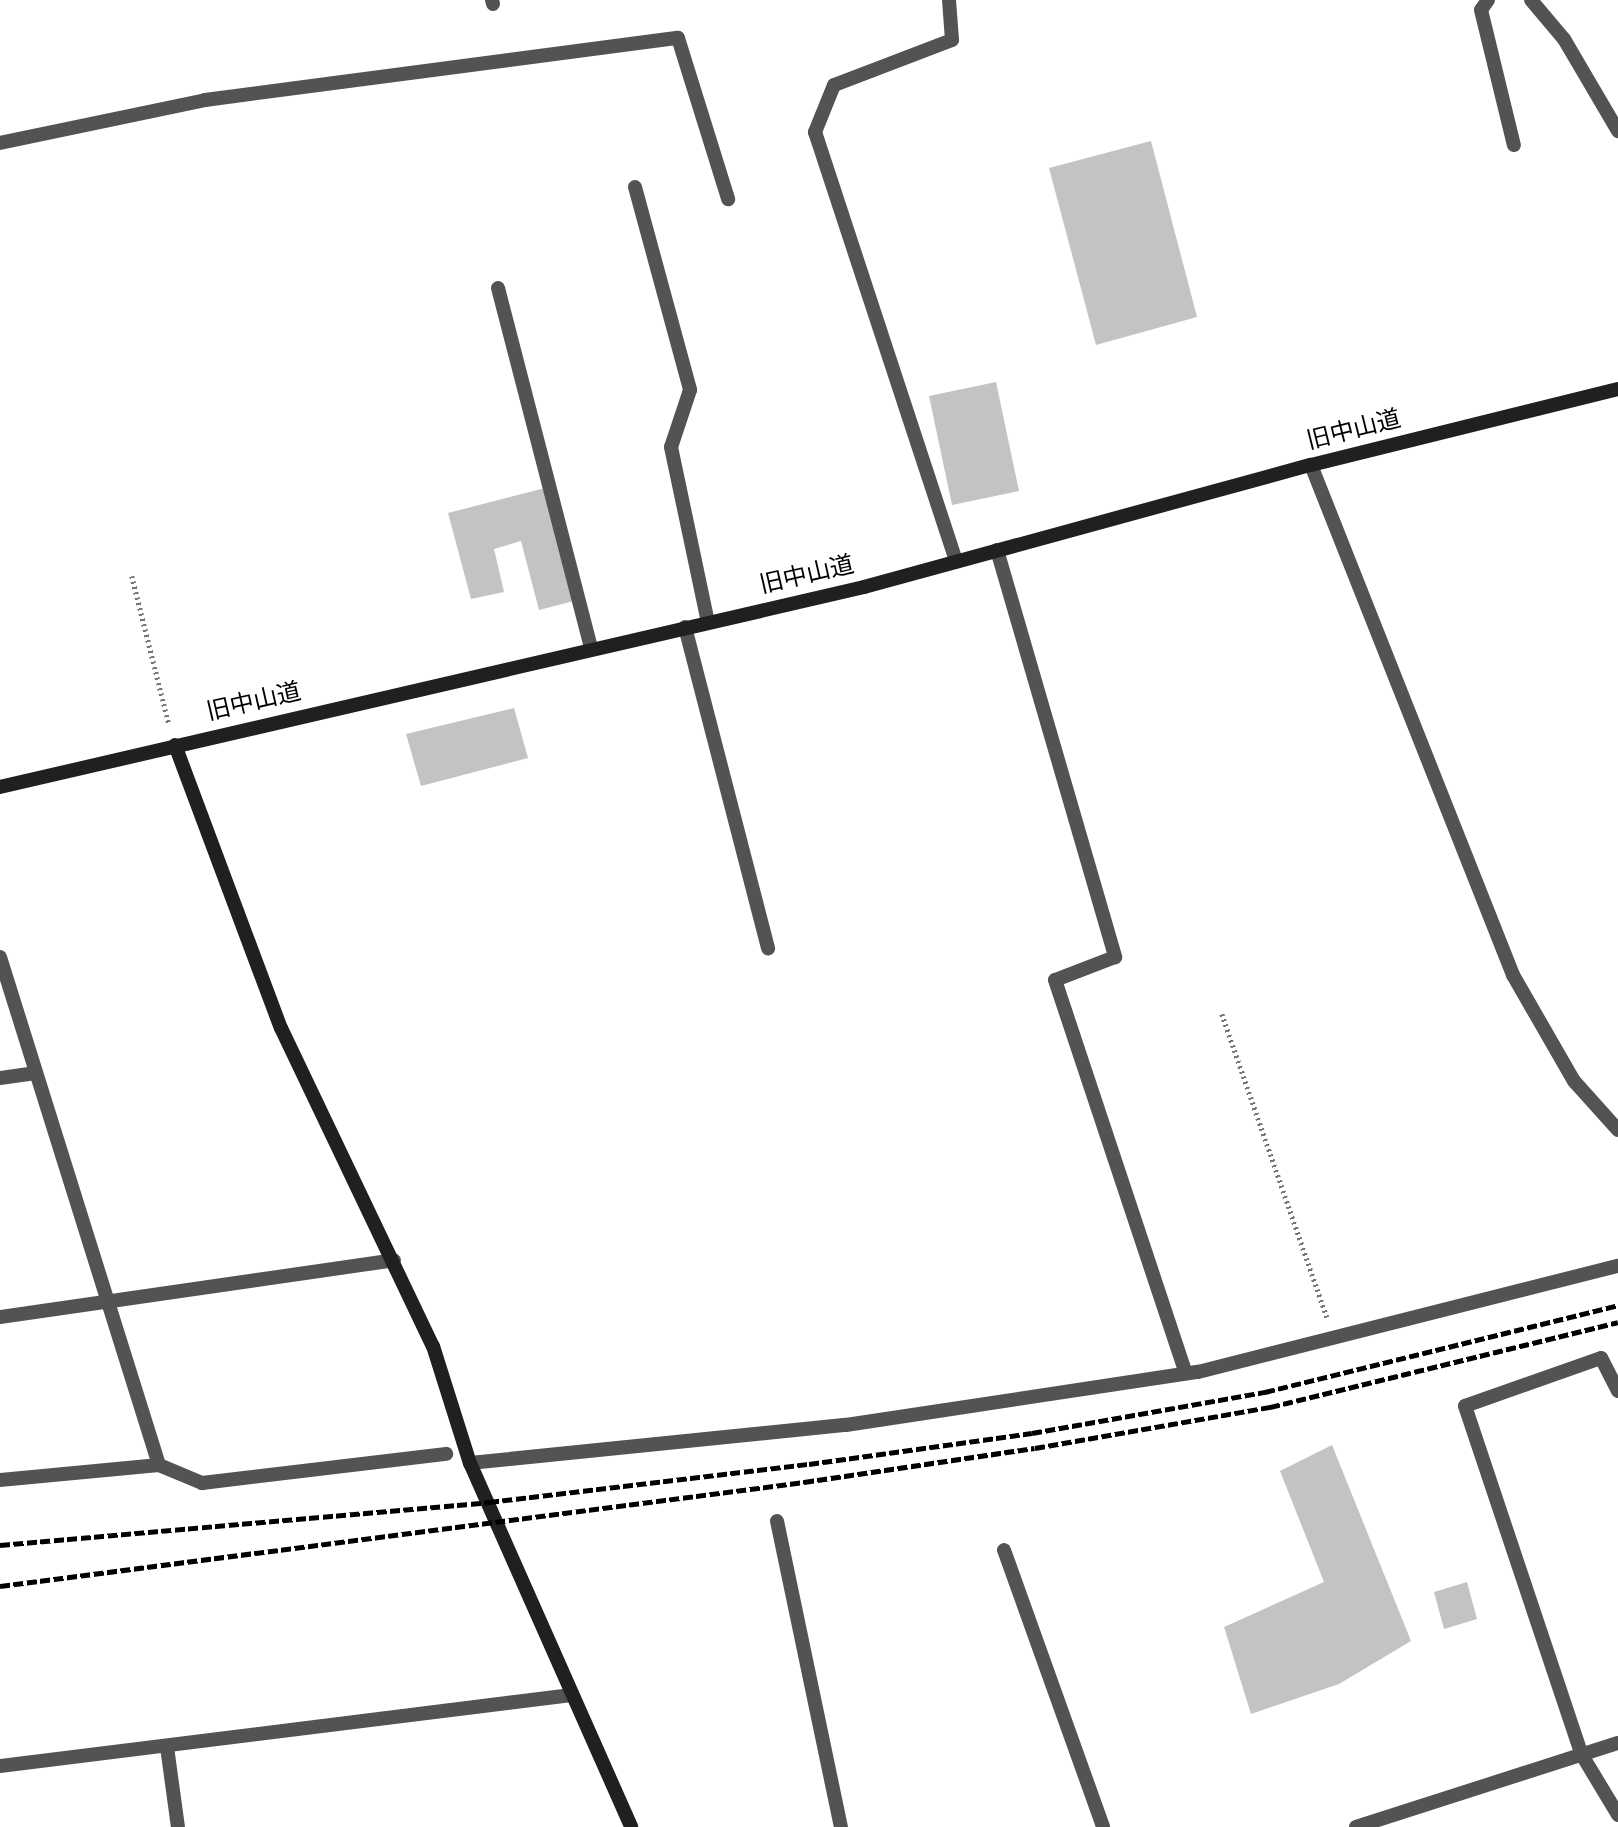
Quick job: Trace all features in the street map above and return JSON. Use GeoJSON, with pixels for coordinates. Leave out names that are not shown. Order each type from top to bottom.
{"type":"FeatureCollection","features":[{"type":"Feature","properties":{"kind":"main road","name":"旧中山道"},"geometry":{"type":"LineString","coordinates":[[0,787],[591,648],[864,587],[1311,465],[1618,388]]}},
{"type":"Feature","properties":{"kind":"main road"},"geometry":{"type":"LineString","coordinates":[[175,745],[281,1028],[433,1346],[470,1463],[631,1827]]}},
{"type":"Feature","properties":{"kind":"street"},"geometry":{"type":"LineString","coordinates":[[949,0],[952,40],[834,85],[815,132],[956,561]]}},
{"type":"Feature","properties":{"kind":"street"},"geometry":{"type":"LineString","coordinates":[[1488,0],[1481,9],[1514,145]]}},
{"type":"Feature","properties":{"kind":"street"},"geometry":{"type":"LineString","coordinates":[[1531,0],[1564,39],[1618,131]]}},
{"type":"Feature","properties":{"kind":"street"},"geometry":{"type":"LineString","coordinates":[[0,143],[205,100],[678,38],[728,199]]}},
{"type":"Feature","properties":{"kind":"street"},"geometry":{"type":"LineString","coordinates":[[635,187],[690,390],[671,447],[708,622]]}},
{"type":"Feature","properties":{"kind":"street"},"geometry":{"type":"LineString","coordinates":[[498,288],[591,648]]}},
{"type":"Feature","properties":{"kind":"street"},"geometry":{"type":"LineString","coordinates":[[1311,465],[1513,975],[1574,1081],[1618,1130]]}},
{"type":"Feature","properties":{"kind":"street"},"geometry":{"type":"LineString","coordinates":[[997,550],[1115,957],[1055,980],[1186,1373]]}},
{"type":"Feature","properties":{"kind":"street"},"geometry":{"type":"LineString","coordinates":[[685,627],[768,948]]}},
{"type":"Feature","properties":{"kind":"street"},"geometry":{"type":"LineString","coordinates":[[0,957],[159,1465]]}},
{"type":"Feature","properties":{"kind":"street"},"geometry":{"type":"LineString","coordinates":[[0,1078],[36,1073]]}},
{"type":"Feature","properties":{"kind":"street"},"geometry":{"type":"LineString","coordinates":[[0,1317],[394,1260]]}},
{"type":"Feature","properties":{"kind":"street"},"geometry":{"type":"LineString","coordinates":[[470,1463],[846,1425],[1186,1373],[1618,1266]]}},
{"type":"Feature","properties":{"kind":"street"},"geometry":{"type":"LineString","coordinates":[[1618,1391],[1601,1358],[1465,1406],[1582,1755],[1618,1815]]}},
{"type":"Feature","properties":{"kind":"street"},"geometry":{"type":"LineString","coordinates":[[0,1480],[159,1465],[202,1483],[446,1454]]}},
{"type":"Feature","properties":{"kind":"street"},"geometry":{"type":"LineString","coordinates":[[777,1521],[841,1827]]}},
{"type":"Feature","properties":{"kind":"street"},"geometry":{"type":"LineString","coordinates":[[1004,1549],[1103,1827]]}},
{"type":"Feature","properties":{"kind":"street"},"geometry":{"type":"LineString","coordinates":[[0,1766],[572,1695]]}},
{"type":"Feature","properties":{"kind":"street"},"geometry":{"type":"LineString","coordinates":[[1356,1827],[1395,1822],[1618,1743]]}},
{"type":"Feature","properties":{"kind":"street"},"geometry":{"type":"LineString","coordinates":[[167,1747],[178,1827]]}},
{"type":"Feature","properties":{"kind":"path"},"geometry":{"type":"LineString","coordinates":[[132,576],[175,745]]}},
{"type":"Feature","properties":{"kind":"path"},"geometry":{"type":"LineString","coordinates":[[1222,1014],[1334,1338]]}},
{"type":"Feature","properties":{"kind":"building"},"geometry":{"type":"Polygon","coordinates":[[[1151,141],[1197,317],[1096,345],[1049,168],[1151,141]]]}},
{"type":"Feature","properties":{"kind":"building"},"geometry":{"type":"Polygon","coordinates":[[[996,382],[1019,491],[952,505],[929,396],[996,382]]]}},
{"type":"Feature","properties":{"kind":"building"},"geometry":{"type":"Polygon","coordinates":[[[545,488],[574,601],[539,610],[521,541],[494,549],[504,592],[471,599],[448,513],[545,488]]]}},
{"type":"Feature","properties":{"kind":"building"},"geometry":{"type":"Polygon","coordinates":[[[514,708],[528,758],[421,786],[406,734],[514,708]]]}},
{"type":"Feature","properties":{"kind":"building"},"geometry":{"type":"Polygon","coordinates":[[[1332,1445],[1411,1641],[1339,1684],[1251,1714],[1224,1627],[1324,1582],[1280,1471],[1332,1445]]]}},
{"type":"Feature","properties":{"kind":"building"},"geometry":{"type":"Polygon","coordinates":[[[1467,1582],[1477,1619],[1444,1629],[1434,1592],[1467,1582]]]}},
{"type":"Feature","properties":{"kind":"railway"},"geometry":{"type":"LineString","coordinates":[[0,1545],[489,1502],[809,1464],[1032,1433],[1265,1392],[1618,1305]]}},
{"type":"Feature","properties":{"kind":"railway"},"geometry":{"type":"LineString","coordinates":[[0,1586],[804,1482],[1035,1448],[1270,1407],[1618,1322]]}}]}
